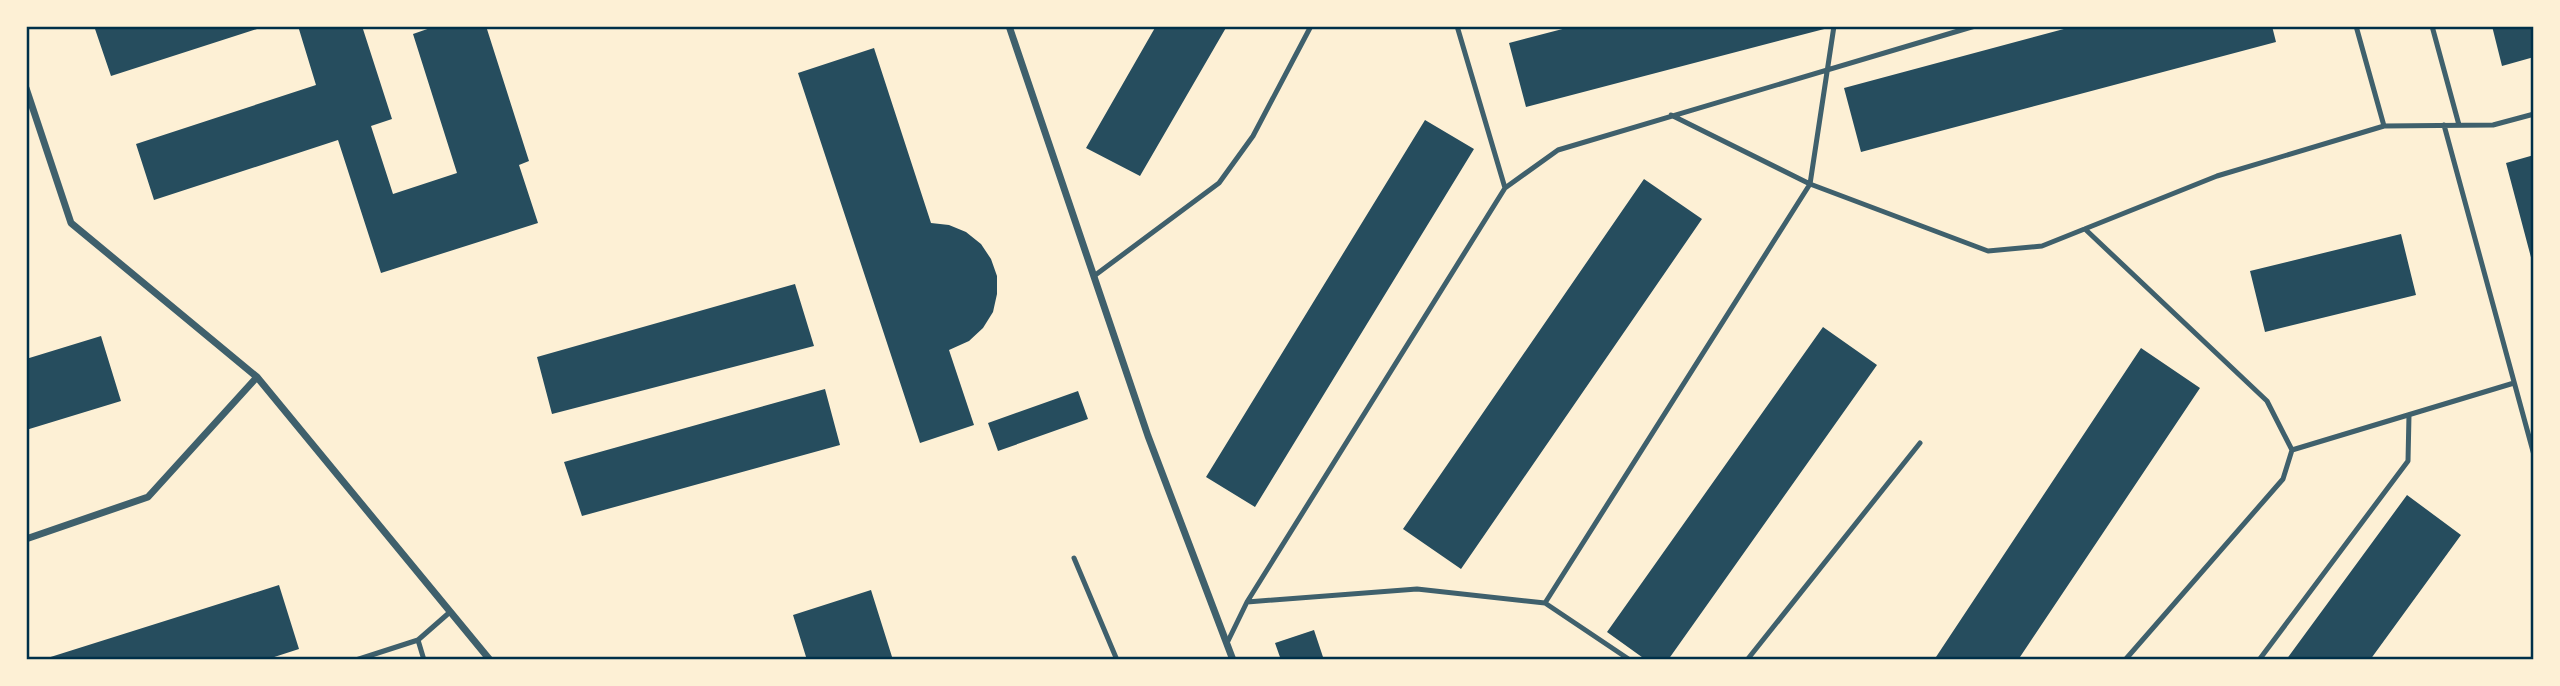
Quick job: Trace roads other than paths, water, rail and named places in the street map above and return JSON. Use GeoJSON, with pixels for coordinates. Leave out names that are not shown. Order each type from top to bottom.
{"type":"FeatureCollection","features":[{"type":"Feature","properties":{"kind":"street"},"geometry":{"type":"LineString","coordinates":[[1009,26],[1148,436],[1233,660]]}},
{"type":"Feature","properties":{"kind":"street"},"geometry":{"type":"LineString","coordinates":[[26,88],[71,223],[257,377],[490,660]]}},
{"type":"Feature","properties":{"kind":"street"},"geometry":{"type":"LineString","coordinates":[[26,539],[148,497],[257,377]]}},
{"type":"Feature","properties":{"kind":"lane"},"geometry":{"type":"LineString","coordinates":[[1094,276],[1219,183],[1253,136],[1311,26]]}},
{"type":"Feature","properties":{"kind":"lane"},"geometry":{"type":"LineString","coordinates":[[1457,26],[1505,188]]}},
{"type":"Feature","properties":{"kind":"lane"},"geometry":{"type":"LineString","coordinates":[[1545,604],[1810,184],[1834,26]]}},
{"type":"Feature","properties":{"kind":"lane"},"geometry":{"type":"LineString","coordinates":[[1228,641],[1247,602],[1505,188],[1558,150],[1975,26]]}},
{"type":"Feature","properties":{"kind":"lane"},"geometry":{"type":"LineString","coordinates":[[2356,26],[2384,126]]}},
{"type":"Feature","properties":{"kind":"lane"},"geometry":{"type":"LineString","coordinates":[[2432,26],[2459,125]]}},
{"type":"Feature","properties":{"kind":"lane"},"geometry":{"type":"LineString","coordinates":[[1670,115],[1810,184],[1988,251],[2042,246],[2217,176],[2384,126],[2493,125],[2534,114]]}},
{"type":"Feature","properties":{"kind":"lane"},"geometry":{"type":"LineString","coordinates":[[2444,125],[2534,455]]}},
{"type":"Feature","properties":{"kind":"lane"},"geometry":{"type":"LineString","coordinates":[[2085,229],[2267,401],[2292,450],[2283,479],[2125,660]]}},
{"type":"Feature","properties":{"kind":"lane"},"geometry":{"type":"LineString","coordinates":[[2292,450],[2514,383]]}},
{"type":"Feature","properties":{"kind":"lane"},"geometry":{"type":"LineString","coordinates":[[2259,660],[2408,461],[2409,415]]}},
{"type":"Feature","properties":{"kind":"lane"},"geometry":{"type":"LineString","coordinates":[[1747,660],[1920,443]]}},
{"type":"Feature","properties":{"kind":"lane"},"geometry":{"type":"LineString","coordinates":[[1074,558],[1117,660]]}},
{"type":"Feature","properties":{"kind":"lane"},"geometry":{"type":"LineString","coordinates":[[1247,602],[1417,589],[1545,604],[1630,660]]}},
{"type":"Feature","properties":{"kind":"lane"},"geometry":{"type":"LineString","coordinates":[[356,660],[418,640],[450,612]]}},
{"type":"Feature","properties":{"kind":"lane"},"geometry":{"type":"LineString","coordinates":[[418,640],[424,660]]}}]}
